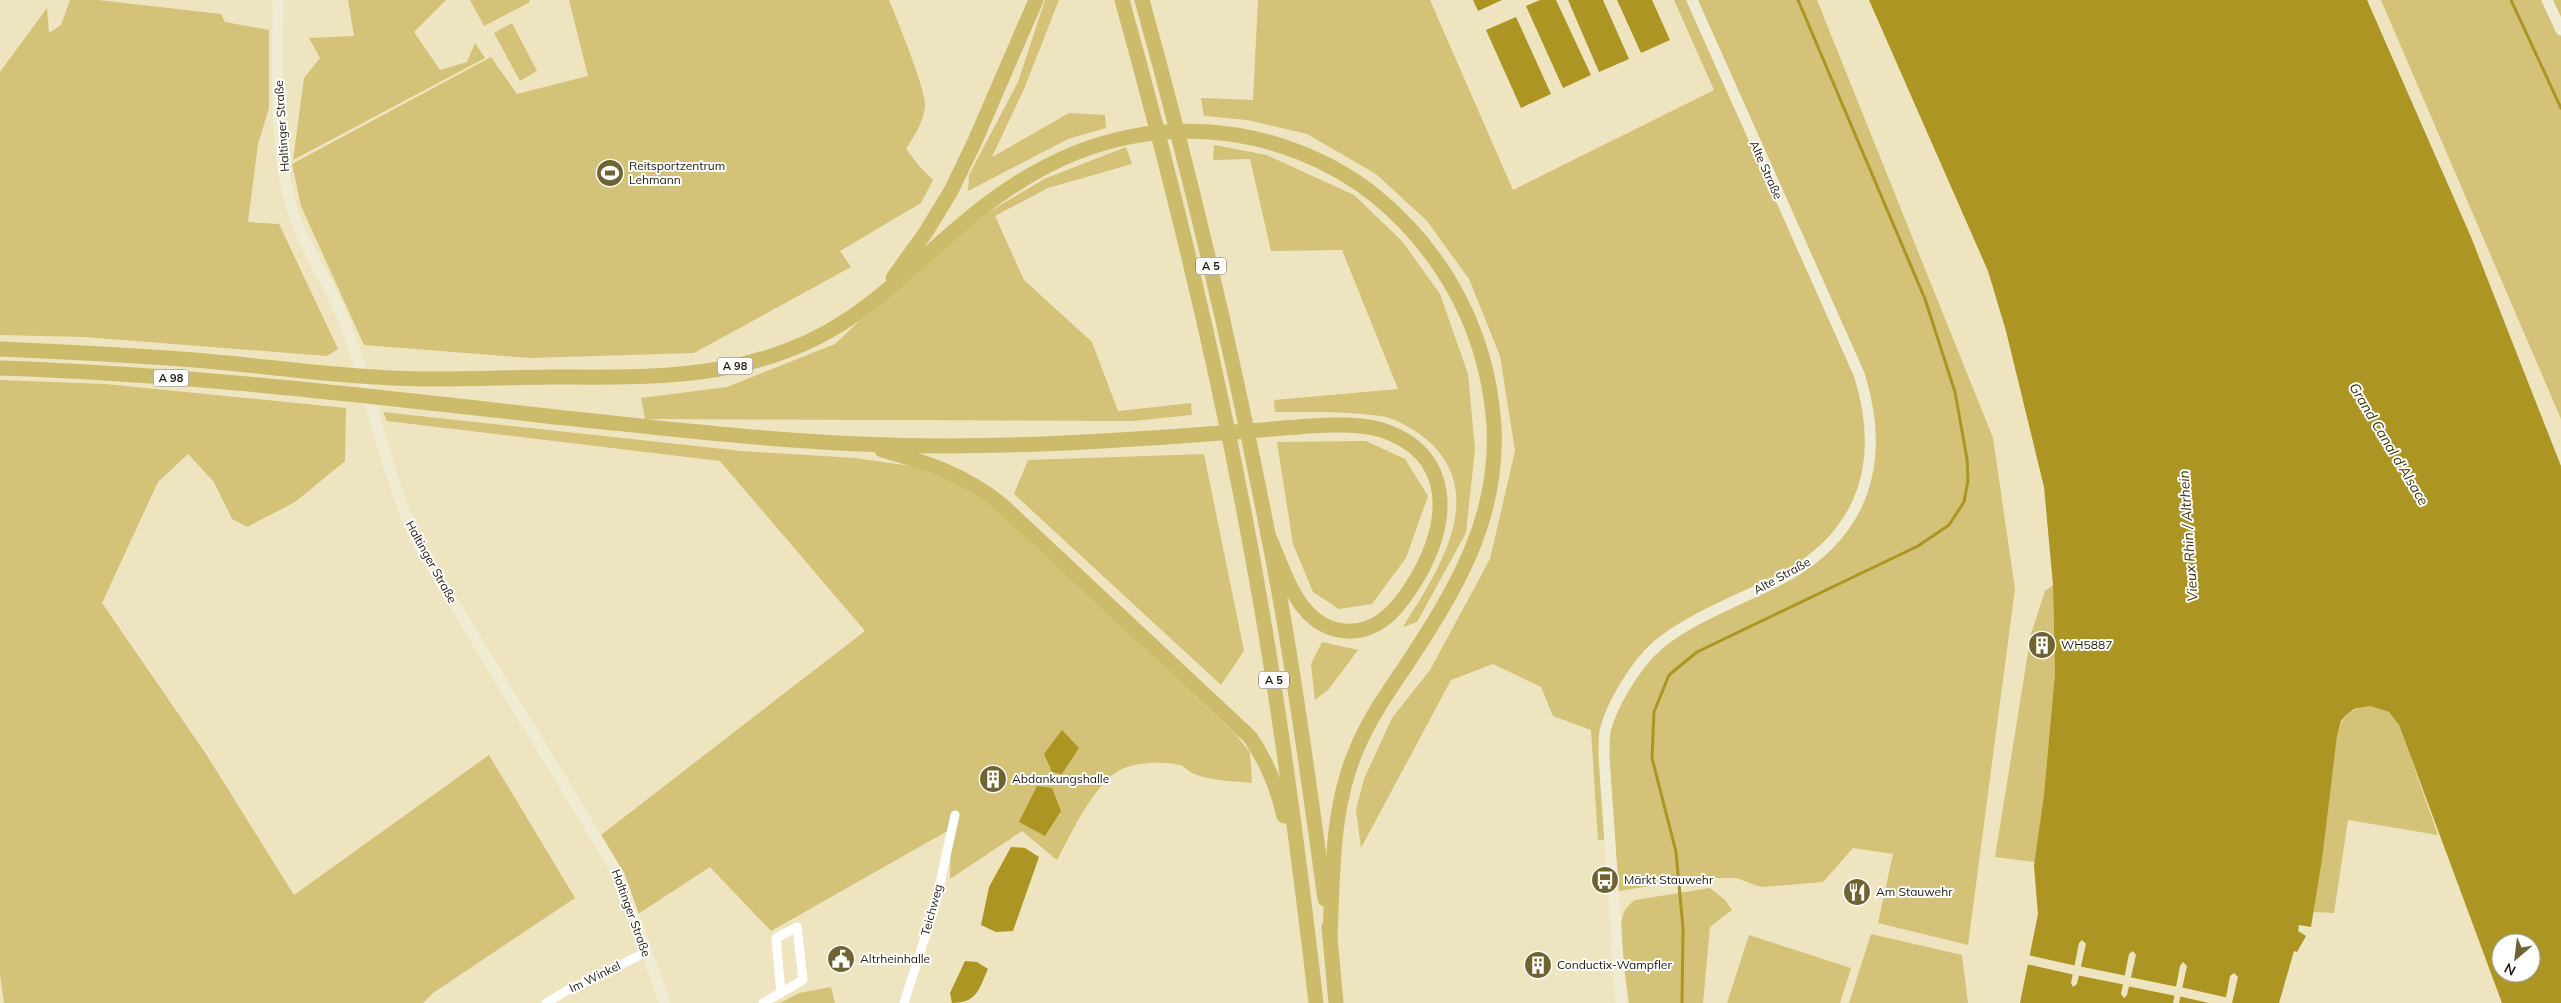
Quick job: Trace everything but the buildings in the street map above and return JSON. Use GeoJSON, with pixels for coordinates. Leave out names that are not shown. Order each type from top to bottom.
{"type":"FeatureCollection","features":[{"type":"Feature","properties":{"kind":"highway"},"geometry":{"type":"LineString","coordinates":[[878,298],[926,232],[962,167],[1036,0]]}},
{"type":"Feature","properties":{"kind":"highway","name":"A 5"},"geometry":{"type":"LineString","coordinates":[[1122,0],[1153,109],[1183,233],[1242,499],[1280,721],[1316,1003]]}},
{"type":"Feature","properties":{"kind":"highway","name":"A 5"},"geometry":{"type":"LineString","coordinates":[[1142,0],[1203,231],[1268,535],[1300,724],[1330,937],[1336,1003]]}},
{"type":"Feature","properties":{"kind":"highway"},"geometry":{"type":"LineString","coordinates":[[878,298],[961,224],[1009,187],[1071,153],[1113,140],[1168,131],[1220,132],[1279,145],[1310,156],[1341,172],[1368,190],[1396,213],[1419,237],[1442,266],[1459,296],[1482,352],[1489,385],[1494,450],[1482,524],[1467,564],[1445,606],[1386,697],[1358,745],[1344,789],[1335,834],[1330,937]]}},
{"type":"Feature","properties":{"kind":"highway","name":"A 98"},"geometry":{"type":"LineString","coordinates":[[0,350],[192,360],[384,378],[628,376],[714,370],[771,356],[810,341],[844,322],[878,298]]}},
{"type":"Feature","properties":{"kind":"highway","name":"A 98"},"geometry":{"type":"LineString","coordinates":[[0,368],[193,379],[659,428],[862,444]]}},
{"type":"Feature","properties":{"kind":"highway"},"geometry":{"type":"LineString","coordinates":[[862,444],[955,446],[1186,436],[1323,426],[1378,429],[1409,444],[1425,459],[1434,473],[1440,490],[1442,508],[1439,527],[1424,566],[1397,608],[1382,621],[1364,630],[1343,631],[1322,624],[1306,610],[1296,598],[1268,535]]}},
{"type":"Feature","properties":{"kind":"highway"},"geometry":{"type":"LineString","coordinates":[[862,444],[942,468],[982,489],[1001,504],[1236,723],[1250,737],[1266,761],[1278,789],[1299,863]]}},
{"type":"Feature","properties":{"kind":"street","name":"Haltinger Straße"},"geometry":{"type":"LineString","coordinates":[[278,0],[280,126],[284,168],[294,214],[348,330],[401,507],[428,561],[619,875],[664,1003]]}},
{"type":"Feature","properties":{"kind":"street","name":"Alte Straße"},"geometry":{"type":"LineString","coordinates":[[1621,1003],[1604,748],[1605,731],[1626,685],[1642,661],[1659,644],[1717,610],[1785,577],[1812,560],[1828,547],[1856,509],[1868,474],[1872,446],[1867,400],[1858,374],[1692,0]]}},
{"type":"Feature","properties":{"kind":"street"},"geometry":{"type":"LineString","coordinates":[[2547,0],[2561,30]]}},
{"type":"Feature","properties":{"kind":"street","name":"Teichweg"},"geometry":{"type":"LineString","coordinates":[[904,1003],[935,906],[955,815]]}},
{"type":"Feature","properties":{"kind":"street"},"geometry":{"type":"LineString","coordinates":[[765,1003],[803,980],[797,927],[776,938],[781,993]]}},
{"type":"Feature","properties":{"kind":"street","name":"Im Winkel"},"geometry":{"type":"LineString","coordinates":[[546,1003],[566,991],[645,953]]}},
{"type":"Feature","properties":{"kind":"shaded area"},"geometry":{"type":"Polygon","coordinates":[[[70,0],[98,0],[221,14],[225,22],[269,30],[269,108],[258,144],[248,222],[279,224],[338,349],[327,356],[84,337],[0,335],[0,72],[47,8],[49,33],[61,25],[70,0]]]}},
{"type":"Feature","properties":{"kind":"shaded area"},"geometry":{"type":"Polygon","coordinates":[[[348,0],[446,0],[414,32],[440,70],[467,62],[475,43],[485,58],[293,160],[304,78],[320,58],[309,38],[354,36],[348,0]]]}},
{"type":"Feature","properties":{"kind":"shaded area"},"geometry":{"type":"Polygon","coordinates":[[[470,0],[529,0],[530,2],[484,26],[470,0]]]}},
{"type":"Feature","properties":{"kind":"shaded area","name":"Reitsportzentrum Lehmann"},"geometry":{"type":"Polygon","coordinates":[[[569,0],[889,0],[911,55],[925,99],[925,107],[918,129],[906,149],[933,180],[921,203],[840,251],[851,267],[694,353],[530,358],[364,345],[301,206],[292,164],[491,57],[517,94],[588,76],[569,0]]]}},
{"type":"Feature","properties":{"kind":"shaded area"},"geometry":{"type":"Polygon","coordinates":[[[1045,0],[1059,0],[1024,89],[992,157],[1069,113],[1105,115],[1106,128],[1068,139],[968,191],[969,175],[1018,82],[1045,0]]]}},
{"type":"Feature","properties":{"kind":"shaded area"},"geometry":{"type":"Polygon","coordinates":[[[1258,0],[1430,0],[1513,190],[1714,90],[1674,0],[1817,0],[1993,438],[2015,589],[1968,945],[1878,923],[1893,854],[1853,848],[1823,882],[1761,887],[1736,878],[1701,878],[1618,891],[1615,839],[1598,840],[1591,730],[1553,716],[1541,687],[1493,664],[1451,680],[1361,848],[1356,810],[1364,779],[1392,718],[1430,670],[1490,559],[1515,451],[1500,356],[1469,279],[1427,221],[1376,174],[1307,134],[1247,120],[1204,116],[1201,98],[1253,100],[1258,0]]]}},
{"type":"Feature","properties":{"kind":"shaded area"},"geometry":{"type":"Polygon","coordinates":[[[2381,0],[2561,0],[2561,419],[2381,0]]]}},
{"type":"Feature","properties":{"kind":"shaded area"},"geometry":{"type":"Polygon","coordinates":[[[512,23],[537,71],[520,81],[494,33],[512,23]]]}},
{"type":"Feature","properties":{"kind":"shaded area"},"geometry":{"type":"Polygon","coordinates":[[[1214,145],[1267,155],[1354,195],[1402,241],[1440,294],[1468,374],[1475,449],[1466,533],[1417,622],[1403,627],[1441,561],[1450,538],[1456,513],[1456,490],[1449,467],[1428,440],[1395,420],[1368,414],[1275,412],[1274,400],[1398,389],[1342,250],[1271,251],[1250,159],[1213,160],[1214,145]]]}},
{"type":"Feature","properties":{"kind":"shaded area"},"geometry":{"type":"Polygon","coordinates":[[[1126,147],[1132,164],[1048,188],[995,216],[1024,280],[1092,342],[1118,411],[1191,403],[1192,415],[1133,421],[645,419],[641,398],[727,387],[835,344],[950,235],[1044,179],[1126,147]]]}},
{"type":"Feature","properties":{"kind":"shaded area"},"geometry":{"type":"Polygon","coordinates":[[[0,380],[105,384],[346,408],[345,461],[295,502],[247,527],[232,519],[214,482],[188,454],[158,482],[102,603],[206,754],[294,895],[489,755],[575,898],[433,993],[423,1003],[4,1003],[0,975],[0,380]]]}},
{"type":"Feature","properties":{"kind":"shaded area"},"geometry":{"type":"Polygon","coordinates":[[[383,412],[741,451],[855,458],[911,466],[957,483],[1000,511],[1235,734],[1250,752],[1252,783],[1207,778],[1192,773],[1182,766],[1173,764],[1149,763],[1126,767],[1110,777],[1092,798],[1057,860],[1022,831],[950,879],[951,829],[771,931],[710,867],[638,914],[623,876],[601,835],[865,631],[720,461],[387,421],[383,412]]]}},
{"type":"Feature","properties":{"kind":"shaded area"},"geometry":{"type":"Polygon","coordinates":[[[1366,441],[1405,459],[1428,496],[1406,558],[1372,604],[1339,609],[1313,592],[1293,544],[1277,442],[1366,441]]]}},
{"type":"Feature","properties":{"kind":"shaded area"},"geometry":{"type":"Polygon","coordinates":[[[1204,454],[1244,651],[1221,685],[1014,494],[1028,460],[1204,454]]]}},
{"type":"Feature","properties":{"kind":"shaded area"},"geometry":{"type":"Polygon","coordinates":[[[2053,585],[2055,673],[2044,794],[2035,862],[1995,857],[2031,634],[2045,591],[2053,585]]]}},
{"type":"Feature","properties":{"kind":"shaded area"},"geometry":{"type":"Polygon","coordinates":[[[1322,642],[1358,650],[1329,689],[1315,700],[1311,664],[1322,642]]]}},
{"type":"Feature","properties":{"kind":"shaded area"},"geometry":{"type":"Polygon","coordinates":[[[2370,706],[2389,712],[2399,725],[2438,835],[2348,820],[2334,913],[2313,912],[2337,736],[2344,718],[2351,711],[2370,706]]]}},
{"type":"Feature","properties":{"kind":"shaded area"},"geometry":{"type":"Polygon","coordinates":[[[1710,888],[1725,900],[1732,910],[1710,927],[1703,1003],[1629,1003],[1621,934],[1621,923],[1626,909],[1635,900],[1710,888]]]}},
{"type":"Feature","properties":{"kind":"shaded area"},"geometry":{"type":"Polygon","coordinates":[[[1871,934],[1962,955],[1968,1003],[1849,1003],[1871,934]]]}},
{"type":"Feature","properties":{"kind":"shaded area"},"geometry":{"type":"Polygon","coordinates":[[[1749,935],[1851,968],[1840,1003],[1727,1003],[1749,935]]]}},
{"type":"Feature","properties":{"kind":"shaded area"},"geometry":{"type":"Polygon","coordinates":[[[831,987],[835,1003],[780,1003],[799,993],[831,987]]]}},
{"type":"Feature","properties":{"kind":"water"},"geometry":{"type":"Polygon","coordinates":[[[1473,0],[1502,0],[1478,11],[1473,0]]]}},
{"type":"Feature","properties":{"kind":"water"},"geometry":{"type":"Polygon","coordinates":[[[1540,0],[1556,0],[1591,75],[1563,88],[1526,6],[1540,0]]]}},
{"type":"Feature","properties":{"kind":"water"},"geometry":{"type":"Polygon","coordinates":[[[1568,0],[1603,0],[1629,59],[1599,72],[1568,0]]]}},
{"type":"Feature","properties":{"kind":"water"},"geometry":{"type":"Polygon","coordinates":[[[1617,0],[1652,0],[1670,40],[1641,53],[1617,0]]]}},
{"type":"Feature","properties":{"kind":"water"},"geometry":{"type":"Polygon","coordinates":[[[1869,0],[2367,0],[2471,237],[2561,466],[2561,1003],[2502,1003],[2495,983],[2541,983],[2541,933],[2491,933],[2491,973],[2399,725],[2389,712],[2370,706],[2354,709],[2341,721],[2337,736],[2322,859],[2311,927],[2299,925],[2298,931],[2306,936],[2297,952],[2294,951],[2279,1003],[2232,1003],[2238,977],[2234,973],[2230,976],[2225,1003],[2179,1003],[2187,966],[2183,962],[2180,966],[2173,1003],[2020,1003],[2038,914],[2034,866],[2044,794],[2055,673],[2053,585],[2044,487],[2006,331],[1988,271],[1869,0]],[[2082,940],[2079,943],[2071,983],[2073,987],[2077,984],[2086,944],[2082,940]],[[2133,951],[2129,954],[2121,994],[2124,998],[2127,995],[2136,955],[2133,951]]]}},
{"type":"Feature","properties":{"kind":"water"},"geometry":{"type":"Polygon","coordinates":[[[1516,17],[1551,94],[1521,108],[1486,30],[1516,17]]]}},
{"type":"Feature","properties":{"kind":"water"},"geometry":{"type":"Polygon","coordinates":[[[1062,730],[1079,748],[1062,774],[1052,772],[1044,754],[1062,730]]]}},
{"type":"Feature","properties":{"kind":"water"},"geometry":{"type":"Polygon","coordinates":[[[1037,786],[1052,788],[1061,811],[1045,836],[1019,822],[1037,786]]]}},
{"type":"Feature","properties":{"kind":"water"},"geometry":{"type":"Polygon","coordinates":[[[1011,847],[1025,848],[1039,857],[1013,931],[996,932],[981,925],[989,887],[1011,847]]]}},
{"type":"Feature","properties":{"kind":"water"},"geometry":{"type":"Polygon","coordinates":[[[965,961],[977,962],[988,969],[979,989],[972,998],[952,1003],[950,993],[965,961]]]}},
{"type":"Feature","properties":{"kind":"pier"},"geometry":{"type":"Polygon","coordinates":[[[2028,955],[2077,966],[2075,975],[2026,964],[2028,955]]]}},
{"type":"Feature","properties":{"kind":"pier"},"geometry":{"type":"Polygon","coordinates":[[[2078,966],[2127,976],[2126,985],[2076,975],[2078,966]]]}},
{"type":"Feature","properties":{"kind":"pier"},"geometry":{"type":"Polygon","coordinates":[[[2129,977],[2178,987],[2176,996],[2127,986],[2129,977]]]}},
{"type":"Feature","properties":{"kind":"pier"},"geometry":{"type":"Polygon","coordinates":[[[2180,987],[2229,998],[2228,1003],[2209,1003],[2178,996],[2180,987]]]}},
{"type":"Feature","properties":{"kind":"waterway"},"geometry":{"type":"LineString","coordinates":[[1682,1003],[1683,928],[1676,852],[1652,758],[1654,712],[1669,675],[1697,652],[1918,546],[1949,525],[1964,502],[1968,480],[1967,459],[1955,392],[1925,299],[1798,0]]}},
{"type":"Feature","properties":{"kind":"waterway"},"geometry":{"type":"LineString","coordinates":[[2511,0],[2561,108]]}},
{"type":"Feature","properties":{"kind":"place","name":"Reitsportzentrum Lehmann"},"geometry":{"type":"Point","coordinates":[610,173]}},
{"type":"Feature","properties":{"kind":"place","name":"WH5887"},"geometry":{"type":"Point","coordinates":[2042,645]}},
{"type":"Feature","properties":{"kind":"place","name":"Abdankungshalle"},"geometry":{"type":"Point","coordinates":[993,779]}},
{"type":"Feature","properties":{"kind":"place","name":"Märkt Stauwehr"},"geometry":{"type":"Point","coordinates":[1605,880]}},
{"type":"Feature","properties":{"kind":"place","name":"Am Stauwehr"},"geometry":{"type":"Point","coordinates":[1857,892]}},
{"type":"Feature","properties":{"kind":"place","name":"Altrheinhalle"},"geometry":{"type":"Point","coordinates":[841,959]}},
{"type":"Feature","properties":{"kind":"place","name":"Conductix-Wampfler"},"geometry":{"type":"Point","coordinates":[1538,965]}},
{"type":"Feature","properties":{"kind":"water label","name":"Grand Canal d'Alsace"},"geometry":{"type":"Point","coordinates":[2389,444]}},
{"type":"Feature","properties":{"kind":"water label","name":"Vieux Rhin / Altrhein"},"geometry":{"type":"Point","coordinates":[2188,536]}}]}
